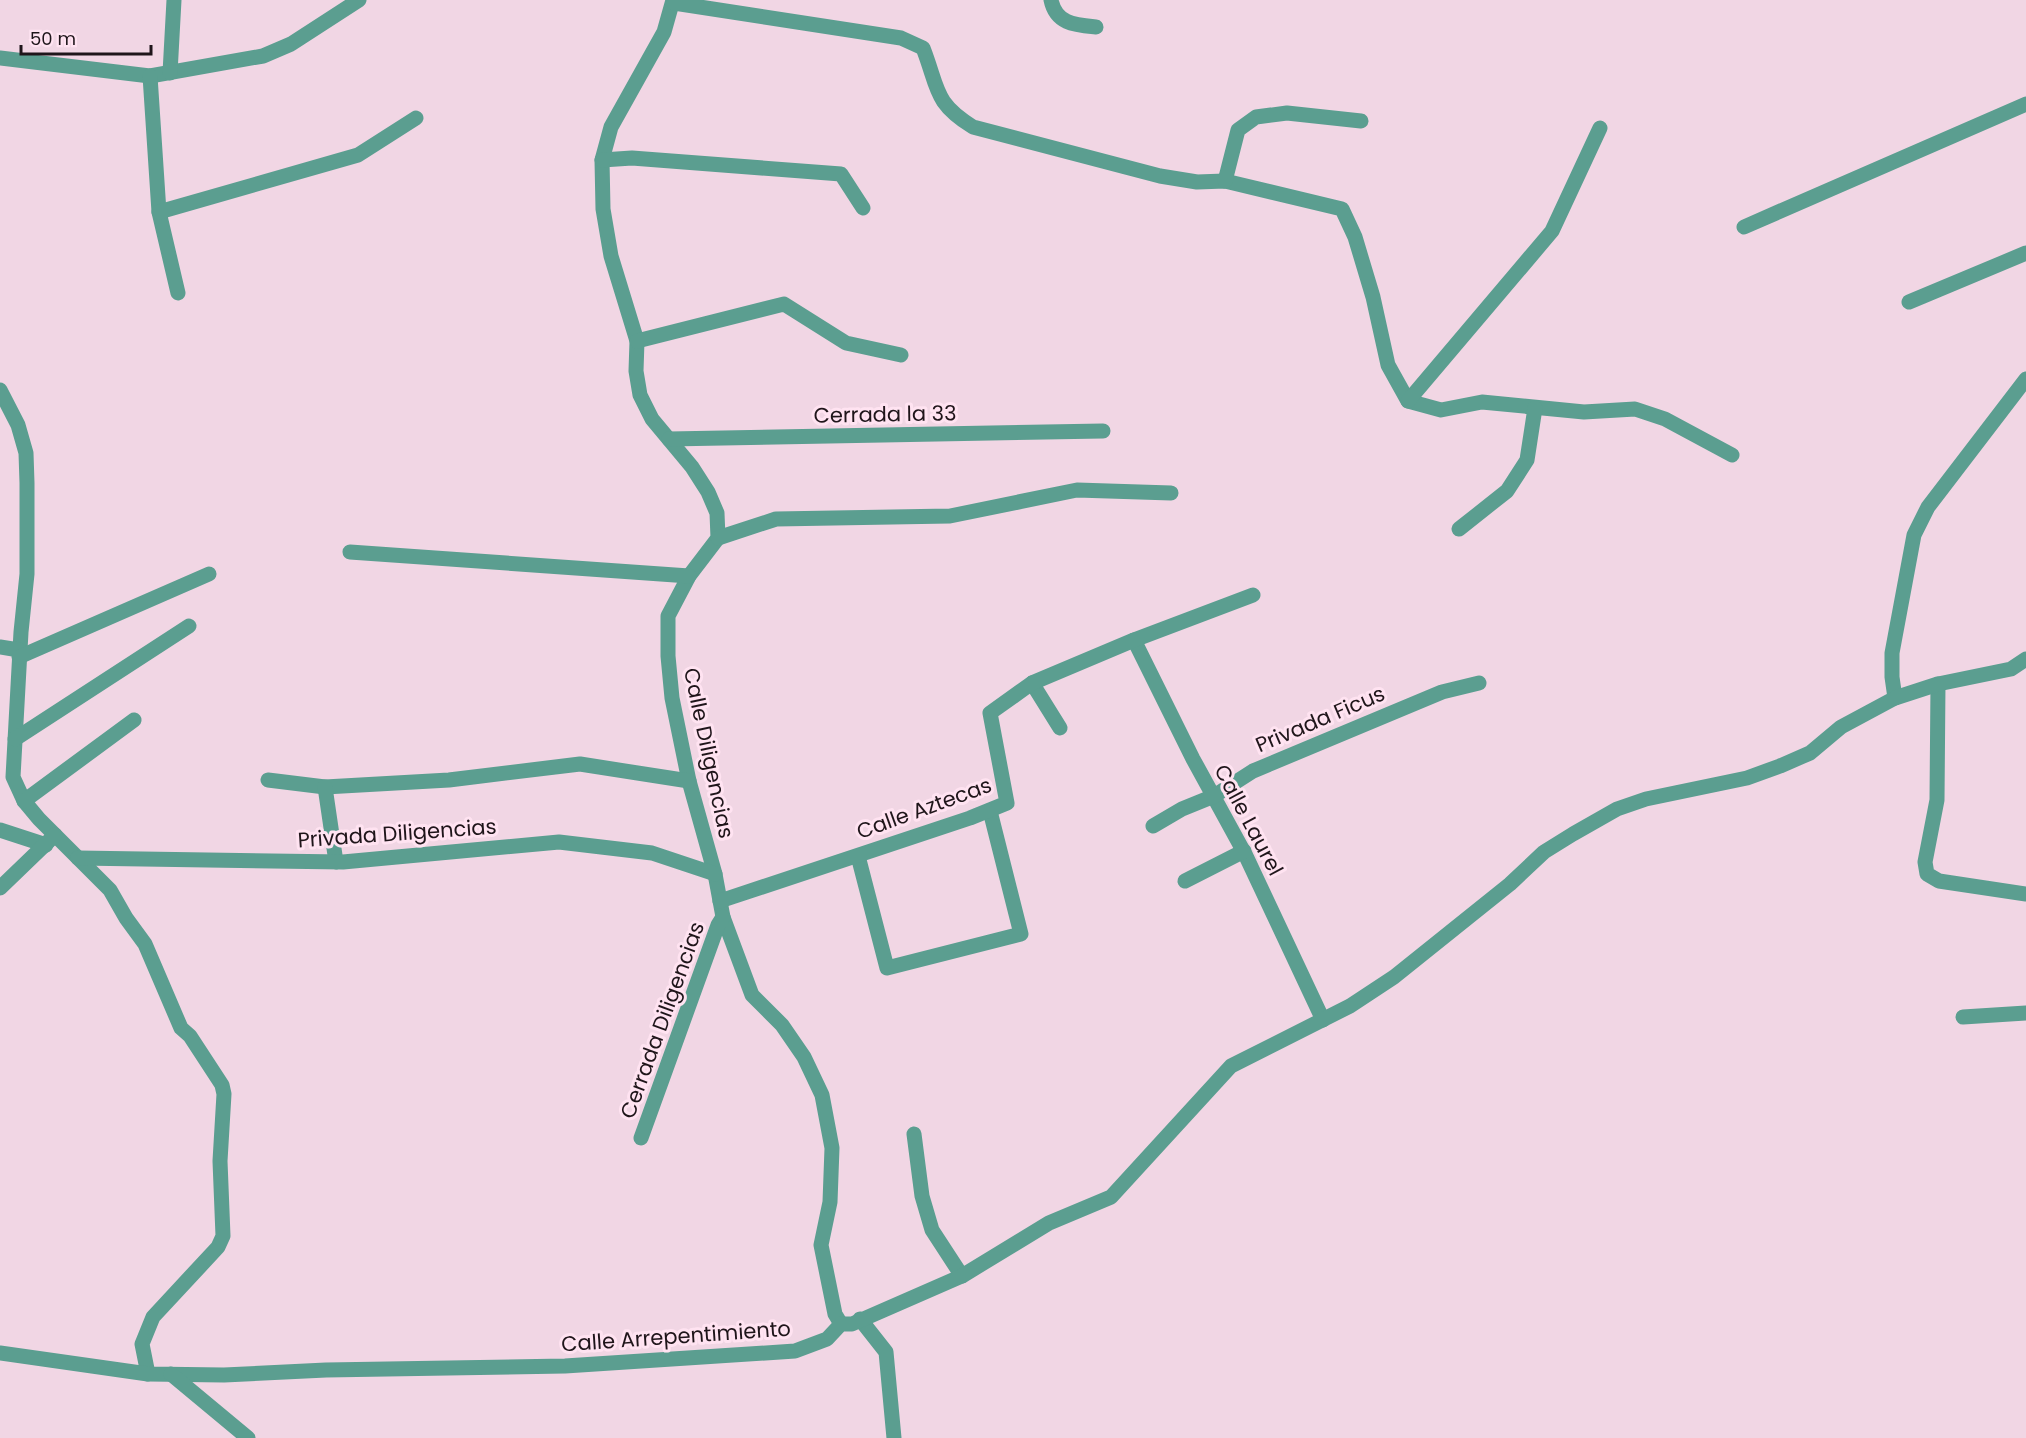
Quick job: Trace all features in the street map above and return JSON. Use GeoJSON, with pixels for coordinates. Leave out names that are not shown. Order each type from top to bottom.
{"type":"FeatureCollection","features":[{"type":"Feature","properties":{"kind":"street"},"geometry":{"type":"LineString","coordinates":[[170,73],[174,0]]}},
{"type":"Feature","properties":{"kind":"street"},"geometry":{"type":"LineString","coordinates":[[0,58],[150,76],[170,73],[263,56],[291,44],[360,0]]}},
{"type":"Feature","properties":{"kind":"street"},"geometry":{"type":"LineString","coordinates":[[1051,0],[1053,8],[1069,24],[1096,27]]}},
{"type":"Feature","properties":{"kind":"street"},"geometry":{"type":"LineString","coordinates":[[1171,493],[1077,490],[950,516],[776,519],[718,538],[717,513],[708,492],[692,466],[652,419],[640,395],[636,371],[637,341],[611,256],[603,209],[602,159],[611,127],[664,32],[674,2],[901,38],[923,48],[939,96],[951,114],[973,127],[1160,176],[1197,182],[1225,181],[1342,209],[1355,237],[1373,297],[1388,365],[1408,401],[1441,410],[1482,402],[1584,412],[1635,409],[1665,419],[1732,455]]}},
{"type":"Feature","properties":{"kind":"street"},"geometry":{"type":"LineString","coordinates":[[150,76],[159,212],[178,293]]}},
{"type":"Feature","properties":{"kind":"street"},"geometry":{"type":"LineString","coordinates":[[1744,226],[2026,104]]}},
{"type":"Feature","properties":{"kind":"street"},"geometry":{"type":"LineString","coordinates":[[1225,181],[1238,130],[1256,117],[1287,113],[1361,121]]}},
{"type":"Feature","properties":{"kind":"street"},"geometry":{"type":"LineString","coordinates":[[159,212],[358,156],[416,118]]}},
{"type":"Feature","properties":{"kind":"street"},"geometry":{"type":"LineString","coordinates":[[1408,401],[1552,231],[1600,128]]}},
{"type":"Feature","properties":{"kind":"street"},"geometry":{"type":"LineString","coordinates":[[602,159],[632,158],[841,174],[863,208]]}},
{"type":"Feature","properties":{"kind":"street"},"geometry":{"type":"LineString","coordinates":[[1909,302],[2026,253]]}},
{"type":"Feature","properties":{"kind":"street"},"geometry":{"type":"LineString","coordinates":[[637,341],[784,304],[846,342],[901,356]]}},
{"type":"Feature","properties":{"kind":"street"},"geometry":{"type":"LineString","coordinates":[[1895,698],[1892,653],[1914,535],[1928,507],[2026,379]]}},
{"type":"Feature","properties":{"kind":"street"},"geometry":{"type":"LineString","coordinates":[[0,390],[18,425],[26,453],[28,547],[19,653],[13,777],[24,801],[51,840],[78,858],[110,890],[126,918],[145,944],[181,1028],[190,1036],[222,1084],[224,1094],[220,1161],[223,1236],[218,1246],[153,1317],[142,1344],[148,1374]]}},
{"type":"Feature","properties":{"kind":"street"},"geometry":{"type":"LineString","coordinates":[[1459,529],[1507,491],[1527,460],[1535,408]]}},
{"type":"Feature","properties":{"kind":"street","name":"Cerrada la 33"},"geometry":{"type":"LineString","coordinates":[[669,439],[1102,431]]}},
{"type":"Feature","properties":{"kind":"street","name":"Calle Diligencias"},"geometry":{"type":"LineString","coordinates":[[718,538],[689,576],[668,616],[668,656],[672,698],[689,781],[715,874],[723,916],[752,995],[782,1025],[804,1057],[822,1095],[832,1148],[830,1202],[821,1245],[835,1314],[841,1324]]}},
{"type":"Feature","properties":{"kind":"street"},"geometry":{"type":"LineString","coordinates":[[350,552],[689,576]]}},
{"type":"Feature","properties":{"kind":"street"},"geometry":{"type":"LineString","coordinates":[[0,647],[19,653],[208,574]]}},
{"type":"Feature","properties":{"kind":"street","name":"Calle Aztecas"},"geometry":{"type":"LineString","coordinates":[[720,901],[990,811],[1007,803],[990,712],[1032,683],[1134,640],[1252,595]]}},
{"type":"Feature","properties":{"kind":"street"},"geometry":{"type":"LineString","coordinates":[[15,739],[189,627]]}},
{"type":"Feature","properties":{"kind":"street","name":"Calle Laurel"},"geometry":{"type":"LineString","coordinates":[[1134,640],[1244,851],[1323,1020]]}},
{"type":"Feature","properties":{"kind":"street","name":"Calle Arrepentimiento"},"geometry":{"type":"LineString","coordinates":[[0,1353],[148,1374],[224,1376],[326,1370],[565,1366],[795,1351],[827,1340],[841,1324],[852,1324],[962,1276],[1049,1223],[1111,1197],[1231,1066],[1350,1006],[1435,946],[1544,852],[1617,809],[1646,799],[1747,778],[1780,766],[1810,753],[1841,727],[1895,698],[1938,684],[2011,669],[2026,659]]}},
{"type":"Feature","properties":{"kind":"street"},"geometry":{"type":"LineString","coordinates":[[1032,683],[1060,728]]}},
{"type":"Feature","properties":{"kind":"street","name":"Privada Ficus"},"geometry":{"type":"LineString","coordinates":[[1153,826],[1182,809],[1214,796],[1252,771],[1442,692],[1479,683]]}},
{"type":"Feature","properties":{"kind":"street"},"geometry":{"type":"LineString","coordinates":[[1938,684],[1937,800],[1925,862],[1927,874],[1939,881],[2026,894]]}},
{"type":"Feature","properties":{"kind":"street"},"geometry":{"type":"LineString","coordinates":[[24,801],[134,720]]}},
{"type":"Feature","properties":{"kind":"street"},"geometry":{"type":"LineString","coordinates":[[268,780],[325,787],[448,780],[580,764],[689,781]]}},
{"type":"Feature","properties":{"kind":"street"},"geometry":{"type":"LineString","coordinates":[[325,787],[336,862]]}},
{"type":"Feature","properties":{"kind":"street"},"geometry":{"type":"LineString","coordinates":[[858,856],[887,968],[1021,934],[990,811]]}},
{"type":"Feature","properties":{"kind":"street"},"geometry":{"type":"LineString","coordinates":[[0,830],[51,840]]}},
{"type":"Feature","properties":{"kind":"street"},"geometry":{"type":"LineString","coordinates":[[0,888],[51,840]]}},
{"type":"Feature","properties":{"kind":"street","name":"Privada Diligencias"},"geometry":{"type":"LineString","coordinates":[[78,858],[336,862],[559,842],[652,853],[715,874]]}},
{"type":"Feature","properties":{"kind":"street"},"geometry":{"type":"LineString","coordinates":[[1185,881],[1244,851]]}},
{"type":"Feature","properties":{"kind":"street","name":"Cerrada Diligencias"},"geometry":{"type":"LineString","coordinates":[[641,1138],[723,916]]}},
{"type":"Feature","properties":{"kind":"street"},"geometry":{"type":"LineString","coordinates":[[1963,1017],[2026,1013]]}},
{"type":"Feature","properties":{"kind":"street"},"geometry":{"type":"LineString","coordinates":[[915,1134],[922,1196],[932,1230],[962,1276]]}},
{"type":"Feature","properties":{"kind":"street"},"geometry":{"type":"LineString","coordinates":[[860,1319],[886,1352],[894,1438]]}},
{"type":"Feature","properties":{"kind":"street"},"geometry":{"type":"LineString","coordinates":[[171,1374],[248,1438]]}}]}
